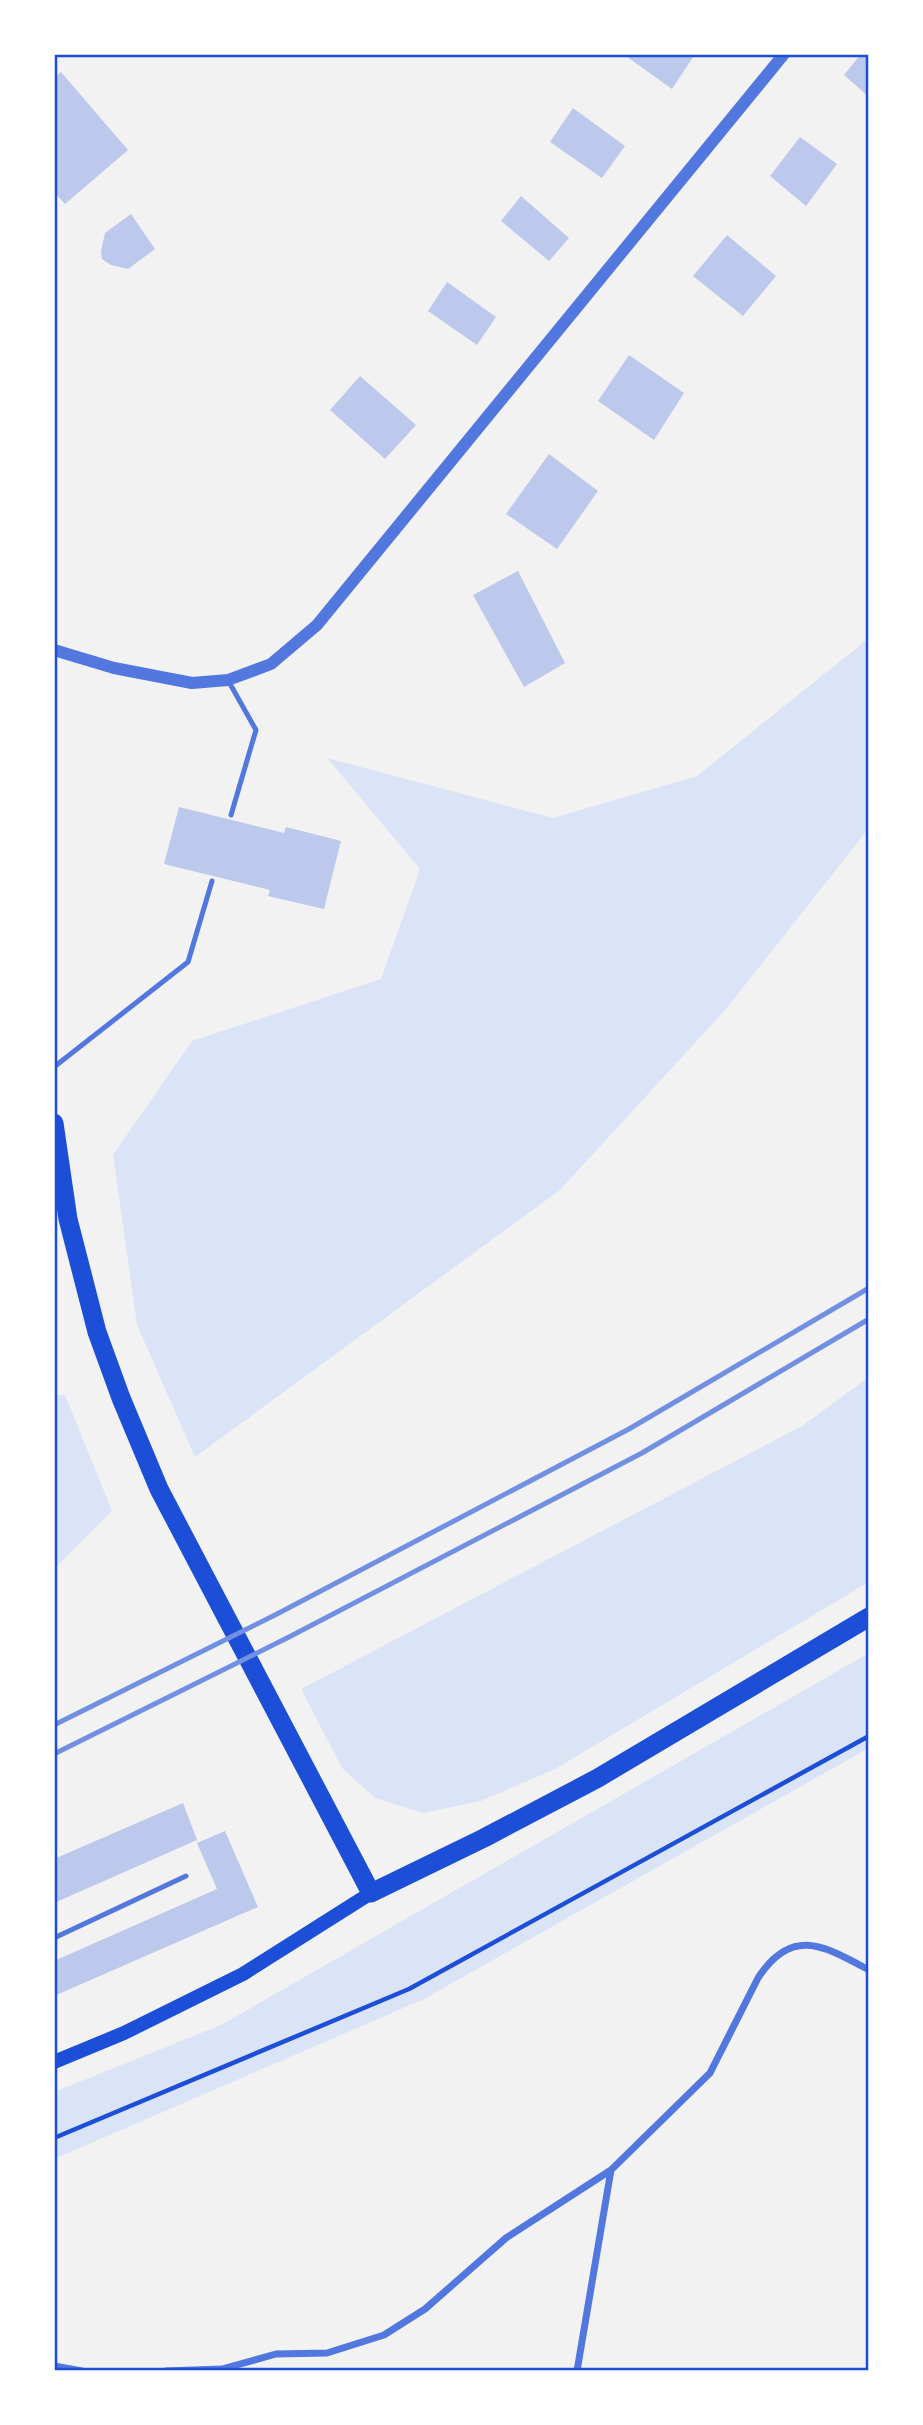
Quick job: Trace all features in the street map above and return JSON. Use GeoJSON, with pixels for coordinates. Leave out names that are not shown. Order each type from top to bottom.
{"type":"FeatureCollection","features":[{"type":"Feature","properties":{"kind":"highway"},"geometry":{"type":"LineString","coordinates":[[54,1124],[68,1219],[97,1332],[159,1489],[371,1892],[484,1838],[598,1778],[869,1617]]}},
{"type":"Feature","properties":{"kind":"main road"},"geometry":{"type":"LineString","coordinates":[[54,2062],[124,2033],[243,1974],[371,1892]]}},
{"type":"Feature","properties":{"kind":"street"},"geometry":{"type":"LineString","coordinates":[[54,650],[114,668],[192,684],[228,680],[271,664],[317,625],[784,54]]}},
{"type":"Feature","properties":{"kind":"street"},"geometry":{"type":"LineString","coordinates":[[166,2371],[225,2370],[276,2354],[327,2353],[384,2335],[425,2309],[506,2238],[611,2170],[710,2073],[758,1979],[767,1964],[780,1953],[795,1947],[812,1945],[829,1948],[869,1970]]}},
{"type":"Feature","properties":{"kind":"street"},"geometry":{"type":"LineString","coordinates":[[577,2371],[611,2170]]}},
{"type":"Feature","properties":{"kind":"street"},"geometry":{"type":"LineString","coordinates":[[54,2367],[82,2371]]}},
{"type":"Feature","properties":{"kind":"lane"},"geometry":{"type":"LineString","coordinates":[[228,680],[256,730],[231,816]]}},
{"type":"Feature","properties":{"kind":"lane"},"geometry":{"type":"LineString","coordinates":[[54,1067],[188,962],[212,881]]}},
{"type":"Feature","properties":{"kind":"lane"},"geometry":{"type":"LineString","coordinates":[[54,1938],[186,1876]]}},
{"type":"Feature","properties":{"kind":"path"},"geometry":{"type":"LineString","coordinates":[[54,2138],[410,1989],[869,1736]]}},
{"type":"Feature","properties":{"kind":"shaded area"},"geometry":{"type":"Polygon","coordinates":[[[869,638],[869,828],[726,1009],[560,1190],[195,1457],[137,1325],[113,1155],[192,1041],[381,979],[420,869],[327,758],[553,818],[697,776],[869,638]]]}},
{"type":"Feature","properties":{"kind":"shaded area"},"geometry":{"type":"Polygon","coordinates":[[[869,1377],[869,1582],[555,1769],[481,1801],[423,1813],[375,1798],[342,1768],[301,1689],[802,1426],[869,1377]]]}},
{"type":"Feature","properties":{"kind":"shaded area"},"geometry":{"type":"Polygon","coordinates":[[[54,1395],[65,1395],[112,1511],[54,1569],[54,1395]]]}},
{"type":"Feature","properties":{"kind":"shaded area"},"geometry":{"type":"Polygon","coordinates":[[[869,1653],[869,1748],[422,2000],[54,2159],[54,2092],[221,2025],[869,1653]]]}},
{"type":"Feature","properties":{"kind":"building"},"geometry":{"type":"Polygon","coordinates":[[[623,54],[689,54],[693,57],[672,89],[623,54]]]}},
{"type":"Feature","properties":{"kind":"building"},"geometry":{"type":"Polygon","coordinates":[[[861,54],[869,54],[869,97],[844,75],[861,54]]]}},
{"type":"Feature","properties":{"kind":"building"},"geometry":{"type":"Polygon","coordinates":[[[61,72],[128,150],[65,204],[54,192],[54,78],[61,72]]]}},
{"type":"Feature","properties":{"kind":"building"},"geometry":{"type":"Polygon","coordinates":[[[573,108],[625,146],[602,178],[550,142],[573,108]]]}},
{"type":"Feature","properties":{"kind":"building"},"geometry":{"type":"Polygon","coordinates":[[[800,137],[837,164],[806,206],[770,176],[800,137]]]}},
{"type":"Feature","properties":{"kind":"building"},"geometry":{"type":"Polygon","coordinates":[[[521,196],[569,238],[549,261],[501,221],[521,196]]]}},
{"type":"Feature","properties":{"kind":"building"},"geometry":{"type":"Polygon","coordinates":[[[131,214],[155,249],[128,269],[111,265],[102,259],[101,251],[105,233],[131,214]]]}},
{"type":"Feature","properties":{"kind":"building"},"geometry":{"type":"Polygon","coordinates":[[[727,235],[776,276],[743,316],[693,276],[727,235]]]}},
{"type":"Feature","properties":{"kind":"building"},"geometry":{"type":"Polygon","coordinates":[[[447,282],[496,317],[477,345],[428,311],[447,282]]]}},
{"type":"Feature","properties":{"kind":"building"},"geometry":{"type":"Polygon","coordinates":[[[629,355],[684,393],[654,440],[598,401],[629,355]]]}},
{"type":"Feature","properties":{"kind":"building"},"geometry":{"type":"Polygon","coordinates":[[[360,376],[416,425],[385,459],[330,410],[360,376]]]}},
{"type":"Feature","properties":{"kind":"building"},"geometry":{"type":"Polygon","coordinates":[[[549,454],[598,491],[557,549],[506,514],[549,454]]]}},
{"type":"Feature","properties":{"kind":"building"},"geometry":{"type":"Polygon","coordinates":[[[518,571],[565,663],[524,687],[473,595],[518,571]]]}},
{"type":"Feature","properties":{"kind":"building"},"geometry":{"type":"Polygon","coordinates":[[[179,807],[284,833],[286,827],[341,841],[324,909],[268,896],[270,890],[164,864],[179,807]]]}},
{"type":"Feature","properties":{"kind":"building"},"geometry":{"type":"Polygon","coordinates":[[[183,1803],[197,1840],[54,1903],[54,1859],[183,1803]]]}},
{"type":"Feature","properties":{"kind":"building"},"geometry":{"type":"Polygon","coordinates":[[[225,1831],[258,1907],[54,1996],[54,1961],[217,1889],[197,1843],[225,1831]]]}},
{"type":"Feature","properties":{"kind":"railway"},"geometry":{"type":"LineString","coordinates":[[54,1725],[277,1614],[629,1429],[869,1288]]}},
{"type":"Feature","properties":{"kind":"railway"},"geometry":{"type":"LineString","coordinates":[[54,1754],[289,1637],[642,1453],[869,1319]]}}]}
